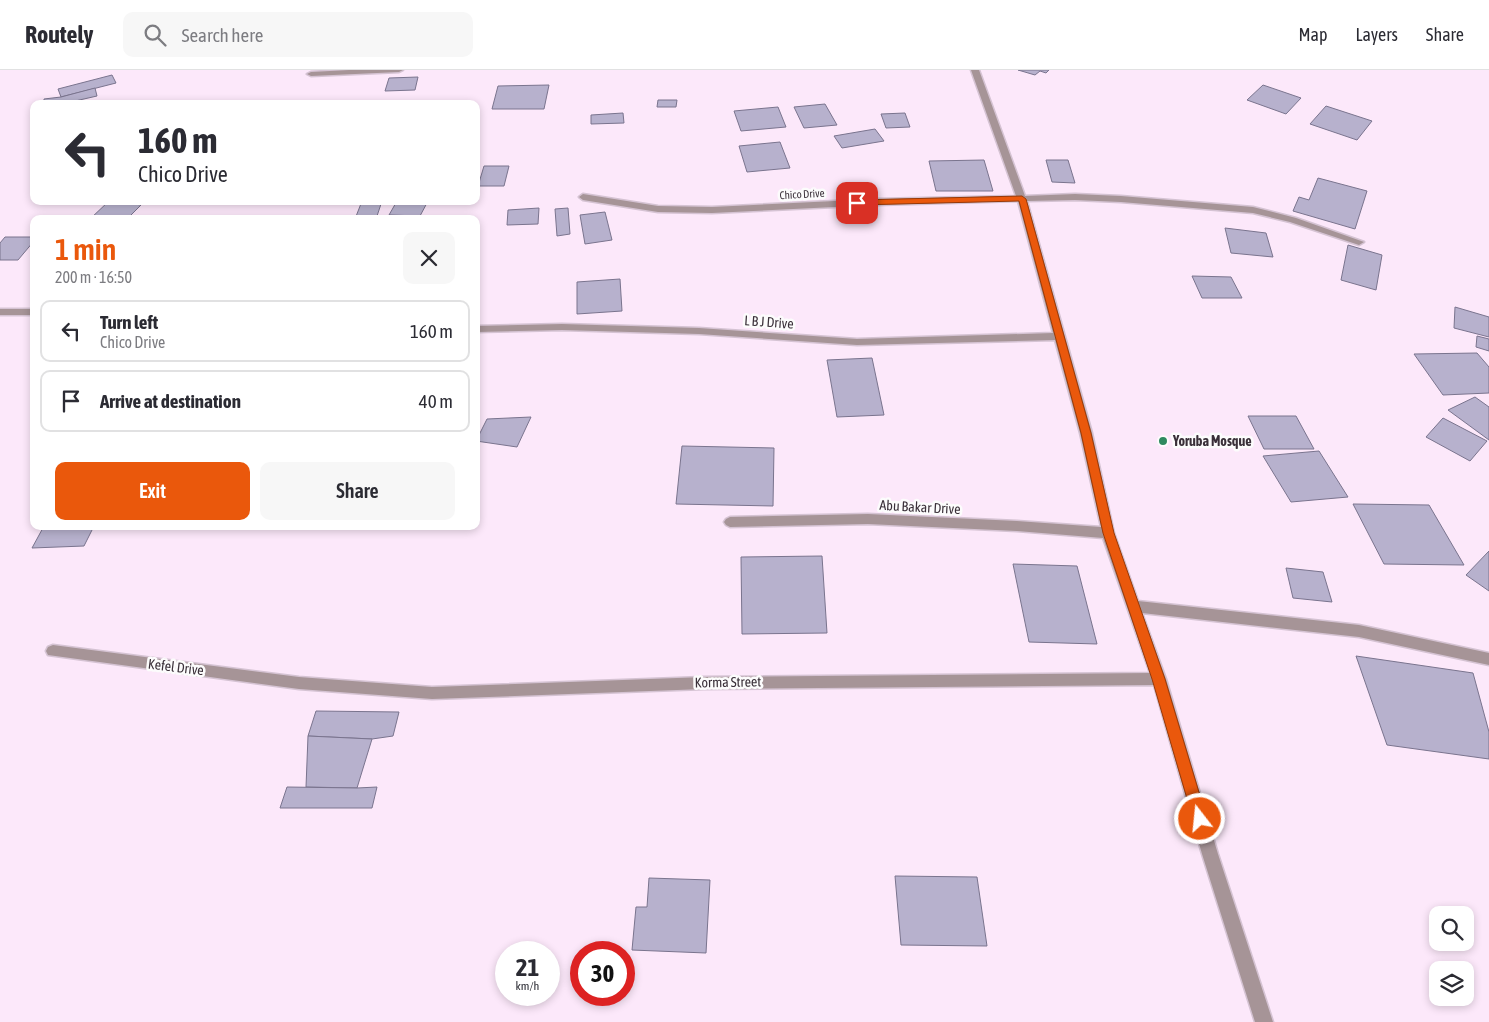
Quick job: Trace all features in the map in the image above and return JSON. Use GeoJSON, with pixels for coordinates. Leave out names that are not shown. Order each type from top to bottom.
{"type":"FeatureCollection","features":[{"type":"Feature","properties":{"kind":"street"},"geometry":{"type":"LineString","coordinates":[[311,74],[399,70]]}},
{"type":"Feature","properties":{"kind":"street"},"geometry":{"type":"LineString","coordinates":[[976,70],[1022,199],[1086,433],[1108,533],[1159,679],[1210,854],[1264,1022]]}},
{"type":"Feature","properties":{"kind":"street","name":"Chico Drive"},"geometry":{"type":"LineString","coordinates":[[583,198],[658,209],[703,210],[876,202],[1121,198],[1222,206],[1272,214],[1358,242]]}},
{"type":"Feature","properties":{"kind":"street"},"geometry":{"type":"LineString","coordinates":[[0,312],[30,312]]}},
{"type":"Feature","properties":{"kind":"street","name":"L B J Drive"},"geometry":{"type":"LineString","coordinates":[[480,330],[562,327],[699,331],[857,342],[1059,336]]}},
{"type":"Feature","properties":{"kind":"street","name":"Abu Bakar Drive"},"geometry":{"type":"LineString","coordinates":[[730,522],[868,519],[1017,526],[1108,533]]}},
{"type":"Feature","properties":{"kind":"street"},"geometry":{"type":"LineString","coordinates":[[1133,606],[1360,631],[1489,659]]}},
{"type":"Feature","properties":{"kind":"street","name":"Kefel Drive"},"geometry":{"type":"LineString","coordinates":[[53,651],[299,683]]}},
{"type":"Feature","properties":{"kind":"street","name":"Korma Street"},"geometry":{"type":"LineString","coordinates":[[299,683],[432,693],[704,682],[1159,679]]}},
{"type":"Feature","properties":{"kind":"building"},"geometry":{"type":"Polygon","coordinates":[[[1018,70],[1049,70],[1046,73],[1040,71],[1035,75],[1018,70]]]}},
{"type":"Feature","properties":{"kind":"building"},"geometry":{"type":"Polygon","coordinates":[[[112,75],[116,83],[61,97],[58,89],[112,75]]]}},
{"type":"Feature","properties":{"kind":"building"},"geometry":{"type":"Polygon","coordinates":[[[418,77],[415,90],[385,91],[389,78],[418,77]]]}},
{"type":"Feature","properties":{"kind":"building"},"geometry":{"type":"Polygon","coordinates":[[[549,85],[544,109],[492,109],[498,86],[549,85]]]}},
{"type":"Feature","properties":{"kind":"building"},"geometry":{"type":"Polygon","coordinates":[[[1263,85],[1301,98],[1286,114],[1247,100],[1263,85]]]}},
{"type":"Feature","properties":{"kind":"building"},"geometry":{"type":"Polygon","coordinates":[[[95,88],[97,96],[80,100],[44,100],[95,88]]]}},
{"type":"Feature","properties":{"kind":"building"},"geometry":{"type":"Polygon","coordinates":[[[658,100],[677,100],[676,107],[657,107],[658,100]]]}},
{"type":"Feature","properties":{"kind":"building"},"geometry":{"type":"Polygon","coordinates":[[[825,104],[837,125],[804,128],[794,107],[825,104]]]}},
{"type":"Feature","properties":{"kind":"building"},"geometry":{"type":"Polygon","coordinates":[[[1326,106],[1372,121],[1357,140],[1310,124],[1326,106]]]}},
{"type":"Feature","properties":{"kind":"building"},"geometry":{"type":"Polygon","coordinates":[[[778,107],[786,127],[741,131],[734,111],[778,107]]]}},
{"type":"Feature","properties":{"kind":"building"},"geometry":{"type":"Polygon","coordinates":[[[623,113],[624,123],[591,124],[591,115],[623,113]]]}},
{"type":"Feature","properties":{"kind":"building"},"geometry":{"type":"Polygon","coordinates":[[[905,113],[910,127],[886,128],[881,114],[905,113]]]}},
{"type":"Feature","properties":{"kind":"building"},"geometry":{"type":"Polygon","coordinates":[[[875,129],[884,141],[842,148],[834,136],[875,129]]]}},
{"type":"Feature","properties":{"kind":"building"},"geometry":{"type":"Polygon","coordinates":[[[780,142],[790,168],[747,172],[739,146],[780,142]]]}},
{"type":"Feature","properties":{"kind":"building"},"geometry":{"type":"Polygon","coordinates":[[[984,160],[993,191],[936,191],[929,161],[984,160]]]}},
{"type":"Feature","properties":{"kind":"building"},"geometry":{"type":"Polygon","coordinates":[[[1046,160],[1068,160],[1075,183],[1052,182],[1046,160]]]}},
{"type":"Feature","properties":{"kind":"building"},"geometry":{"type":"Polygon","coordinates":[[[484,166],[509,166],[504,186],[480,186],[484,166]]]}},
{"type":"Feature","properties":{"kind":"building"},"geometry":{"type":"Polygon","coordinates":[[[1318,178],[1367,191],[1355,229],[1293,211],[1299,197],[1309,200],[1318,178]]]}},
{"type":"Feature","properties":{"kind":"building"},"geometry":{"type":"Polygon","coordinates":[[[105,205],[141,205],[131,215],[94,215],[105,205]]]}},
{"type":"Feature","properties":{"kind":"building"},"geometry":{"type":"Polygon","coordinates":[[[360,205],[381,205],[377,215],[357,215],[360,205]]]}},
{"type":"Feature","properties":{"kind":"building"},"geometry":{"type":"Polygon","coordinates":[[[395,205],[426,205],[421,215],[389,215],[395,205]]]}},
{"type":"Feature","properties":{"kind":"building"},"geometry":{"type":"Polygon","coordinates":[[[539,208],[538,224],[507,225],[508,210],[539,208]]]}},
{"type":"Feature","properties":{"kind":"building"},"geometry":{"type":"Polygon","coordinates":[[[568,208],[570,234],[557,236],[555,209],[568,208]]]}},
{"type":"Feature","properties":{"kind":"building"},"geometry":{"type":"Polygon","coordinates":[[[605,212],[612,240],[585,244],[580,215],[605,212]]]}},
{"type":"Feature","properties":{"kind":"building"},"geometry":{"type":"Polygon","coordinates":[[[1225,228],[1266,233],[1273,257],[1231,253],[1225,228]]]}},
{"type":"Feature","properties":{"kind":"building"},"geometry":{"type":"Polygon","coordinates":[[[5,237],[30,237],[30,246],[18,260],[0,260],[0,243],[5,237]]]}},
{"type":"Feature","properties":{"kind":"building"},"geometry":{"type":"Polygon","coordinates":[[[1348,245],[1382,255],[1376,290],[1341,280],[1348,245]]]}},
{"type":"Feature","properties":{"kind":"building"},"geometry":{"type":"Polygon","coordinates":[[[1192,276],[1231,277],[1242,298],[1202,298],[1192,276]]]}},
{"type":"Feature","properties":{"kind":"building"},"geometry":{"type":"Polygon","coordinates":[[[620,279],[622,311],[577,314],[577,282],[620,279]]]}},
{"type":"Feature","properties":{"kind":"building"},"geometry":{"type":"Polygon","coordinates":[[[1455,307],[1489,317],[1489,337],[1454,328],[1455,307]]]}},
{"type":"Feature","properties":{"kind":"building"},"geometry":{"type":"Polygon","coordinates":[[[1477,336],[1489,339],[1489,351],[1476,347],[1477,336]]]}},
{"type":"Feature","properties":{"kind":"building"},"geometry":{"type":"Polygon","coordinates":[[[1477,353],[1489,367],[1489,393],[1443,395],[1414,354],[1477,353]]]}},
{"type":"Feature","properties":{"kind":"building"},"geometry":{"type":"Polygon","coordinates":[[[872,358],[884,415],[837,417],[827,360],[872,358]]]}},
{"type":"Feature","properties":{"kind":"building"},"geometry":{"type":"Polygon","coordinates":[[[1475,397],[1489,407],[1489,440],[1448,410],[1475,397]]]}},
{"type":"Feature","properties":{"kind":"building"},"geometry":{"type":"Polygon","coordinates":[[[1248,416],[1296,416],[1314,449],[1264,449],[1248,416]]]}},
{"type":"Feature","properties":{"kind":"building"},"geometry":{"type":"Polygon","coordinates":[[[531,417],[517,447],[480,442],[480,433],[487,419],[531,417]]]}},
{"type":"Feature","properties":{"kind":"building"},"geometry":{"type":"Polygon","coordinates":[[[1443,418],[1487,441],[1470,461],[1426,437],[1443,418]]]}},
{"type":"Feature","properties":{"kind":"building"},"geometry":{"type":"Polygon","coordinates":[[[682,446],[774,448],[773,506],[676,504],[682,446]]]}},
{"type":"Feature","properties":{"kind":"building"},"geometry":{"type":"Polygon","coordinates":[[[1319,451],[1348,497],[1291,502],[1263,456],[1319,451]]]}},
{"type":"Feature","properties":{"kind":"building"},"geometry":{"type":"Polygon","coordinates":[[[1353,504],[1429,505],[1464,565],[1384,564],[1353,504]]]}},
{"type":"Feature","properties":{"kind":"building"},"geometry":{"type":"Polygon","coordinates":[[[42,530],[92,530],[84,546],[32,548],[42,530]]]}},
{"type":"Feature","properties":{"kind":"building"},"geometry":{"type":"Polygon","coordinates":[[[1489,551],[1489,591],[1466,575],[1489,551]]]}},
{"type":"Feature","properties":{"kind":"building"},"geometry":{"type":"Polygon","coordinates":[[[822,556],[827,633],[742,634],[741,557],[822,556]]]}},
{"type":"Feature","properties":{"kind":"building"},"geometry":{"type":"Polygon","coordinates":[[[1013,564],[1077,566],[1097,644],[1029,642],[1013,564]]]}},
{"type":"Feature","properties":{"kind":"building"},"geometry":{"type":"Polygon","coordinates":[[[1286,568],[1323,572],[1332,602],[1293,598],[1286,568]]]}},
{"type":"Feature","properties":{"kind":"building"},"geometry":{"type":"Polygon","coordinates":[[[1356,656],[1473,673],[1489,732],[1489,759],[1387,745],[1356,656]]]}},
{"type":"Feature","properties":{"kind":"building"},"geometry":{"type":"Polygon","coordinates":[[[316,711],[399,712],[393,736],[372,739],[308,736],[316,711]]]}},
{"type":"Feature","properties":{"kind":"building"},"geometry":{"type":"Polygon","coordinates":[[[308,736],[372,739],[357,788],[306,787],[308,736]]]}},
{"type":"Feature","properties":{"kind":"building"},"geometry":{"type":"Polygon","coordinates":[[[287,787],[377,787],[372,808],[280,808],[287,787]]]}},
{"type":"Feature","properties":{"kind":"building"},"geometry":{"type":"Polygon","coordinates":[[[895,876],[977,877],[987,946],[901,945],[895,876]]]}},
{"type":"Feature","properties":{"kind":"building"},"geometry":{"type":"Polygon","coordinates":[[[649,878],[710,880],[706,953],[635,950],[635,941],[633,941],[636,907],[647,907],[649,878]]]}},
{"type":"Feature","properties":{"kind":"place","name":"Yoruba Mosque"},"geometry":{"type":"Point","coordinates":[1163,441]}},
{"type":"Feature","properties":{"kind":"route"},"geometry":{"type":"LineString","coordinates":[[857,203],[1022,199],[1086,433],[1108,533],[1159,679],[1200,819]]}}]}
